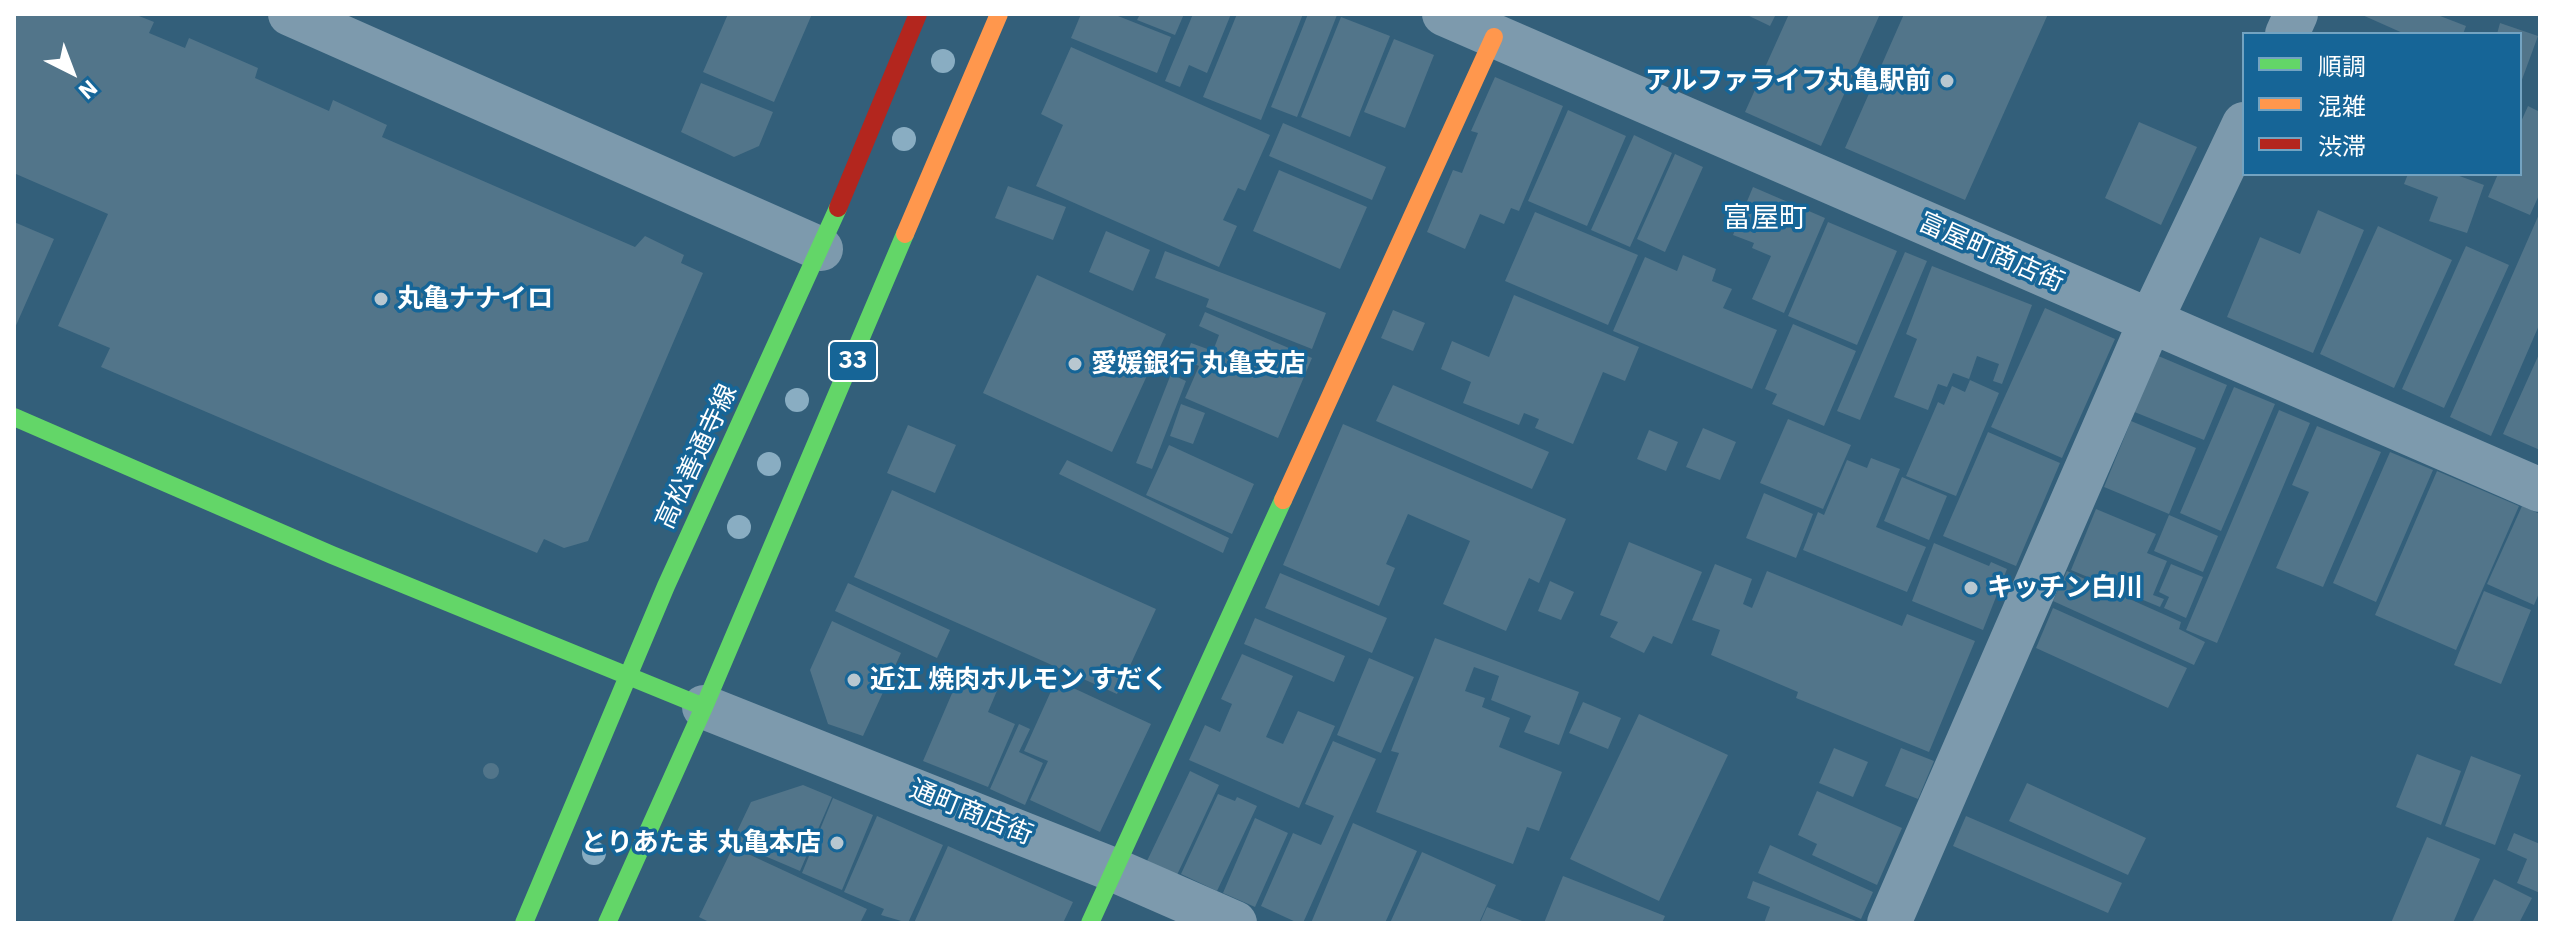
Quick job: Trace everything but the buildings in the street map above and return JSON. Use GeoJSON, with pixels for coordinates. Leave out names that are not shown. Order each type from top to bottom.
{"type":"FeatureCollection","features":[{"type":"Feature","properties":{"kind":"main road","name":"高松善通寺線"},"geometry":{"type":"LineString","coordinates":[[524,923],[627,678],[821,249],[918,14]]}},
{"type":"Feature","properties":{"kind":"main road","name":"33"},"geometry":{"type":"LineString","coordinates":[[607,923],[704,707],[999,14]]}},
{"type":"Feature","properties":{"kind":"main road"},"geometry":{"type":"LineString","coordinates":[[1090,923],[1494,37]]}},
{"type":"Feature","properties":{"kind":"main road"},"geometry":{"type":"LineString","coordinates":[[14,417],[627,678],[704,707]]}},
{"type":"Feature","properties":{"kind":"street","name":"富屋町商店街"},"geometry":{"type":"LineString","coordinates":[[1444,14],[2540,490]]}},
{"type":"Feature","properties":{"kind":"street"},"geometry":{"type":"LineString","coordinates":[[308,18],[821,249]]}},
{"type":"Feature","properties":{"kind":"street"},"geometry":{"type":"LineString","coordinates":[[1889,923],[2150,322],[2242,128]]}},
{"type":"Feature","properties":{"kind":"street","name":"通町商店街"},"geometry":{"type":"LineString","coordinates":[[704,707],[1114,870],[1235,923]]}},
{"type":"Feature","properties":{"kind":"traffic: fast"},"geometry":{"type":"LineString","coordinates":[[524,923],[666,586],[838,208]]}},
{"type":"Feature","properties":{"kind":"traffic: fast"},"geometry":{"type":"LineString","coordinates":[[607,923],[704,707],[905,234]]}},
{"type":"Feature","properties":{"kind":"traffic: fast"},"geometry":{"type":"LineString","coordinates":[[14,417],[332,555],[704,707]]}},
{"type":"Feature","properties":{"kind":"traffic: fast"},"geometry":{"type":"LineString","coordinates":[[1090,923],[1283,500]]}},
{"type":"Feature","properties":{"kind":"traffic: slow"},"geometry":{"type":"LineString","coordinates":[[905,234],[999,14]]}},
{"type":"Feature","properties":{"kind":"traffic: slow"},"geometry":{"type":"LineString","coordinates":[[1283,500],[1494,37]]}},
{"type":"Feature","properties":{"kind":"traffic: jam"},"geometry":{"type":"LineString","coordinates":[[838,208],[918,14]]}},
{"type":"Feature","properties":{"kind":"place","name":"アルファライフ丸亀駅前"},"geometry":{"type":"Point","coordinates":[1947,81]}},
{"type":"Feature","properties":{"kind":"place","name":"丸亀ナナイロ"},"geometry":{"type":"Point","coordinates":[381,299]}},
{"type":"Feature","properties":{"kind":"place","name":"愛媛銀行 丸亀支店"},"geometry":{"type":"Point","coordinates":[1075,364]}},
{"type":"Feature","properties":{"kind":"place","name":"キッチン白川"},"geometry":{"type":"Point","coordinates":[1971,588]}},
{"type":"Feature","properties":{"kind":"place","name":"近江 焼肉ホルモン すだく"},"geometry":{"type":"Point","coordinates":[854,680]}},
{"type":"Feature","properties":{"kind":"place","name":"とりあたま 丸亀本店"},"geometry":{"type":"Point","coordinates":[837,843]}},
{"type":"Feature","properties":{"kind":"district","name":"富屋町"},"geometry":{"type":"Point","coordinates":[1765,219]}}]}
